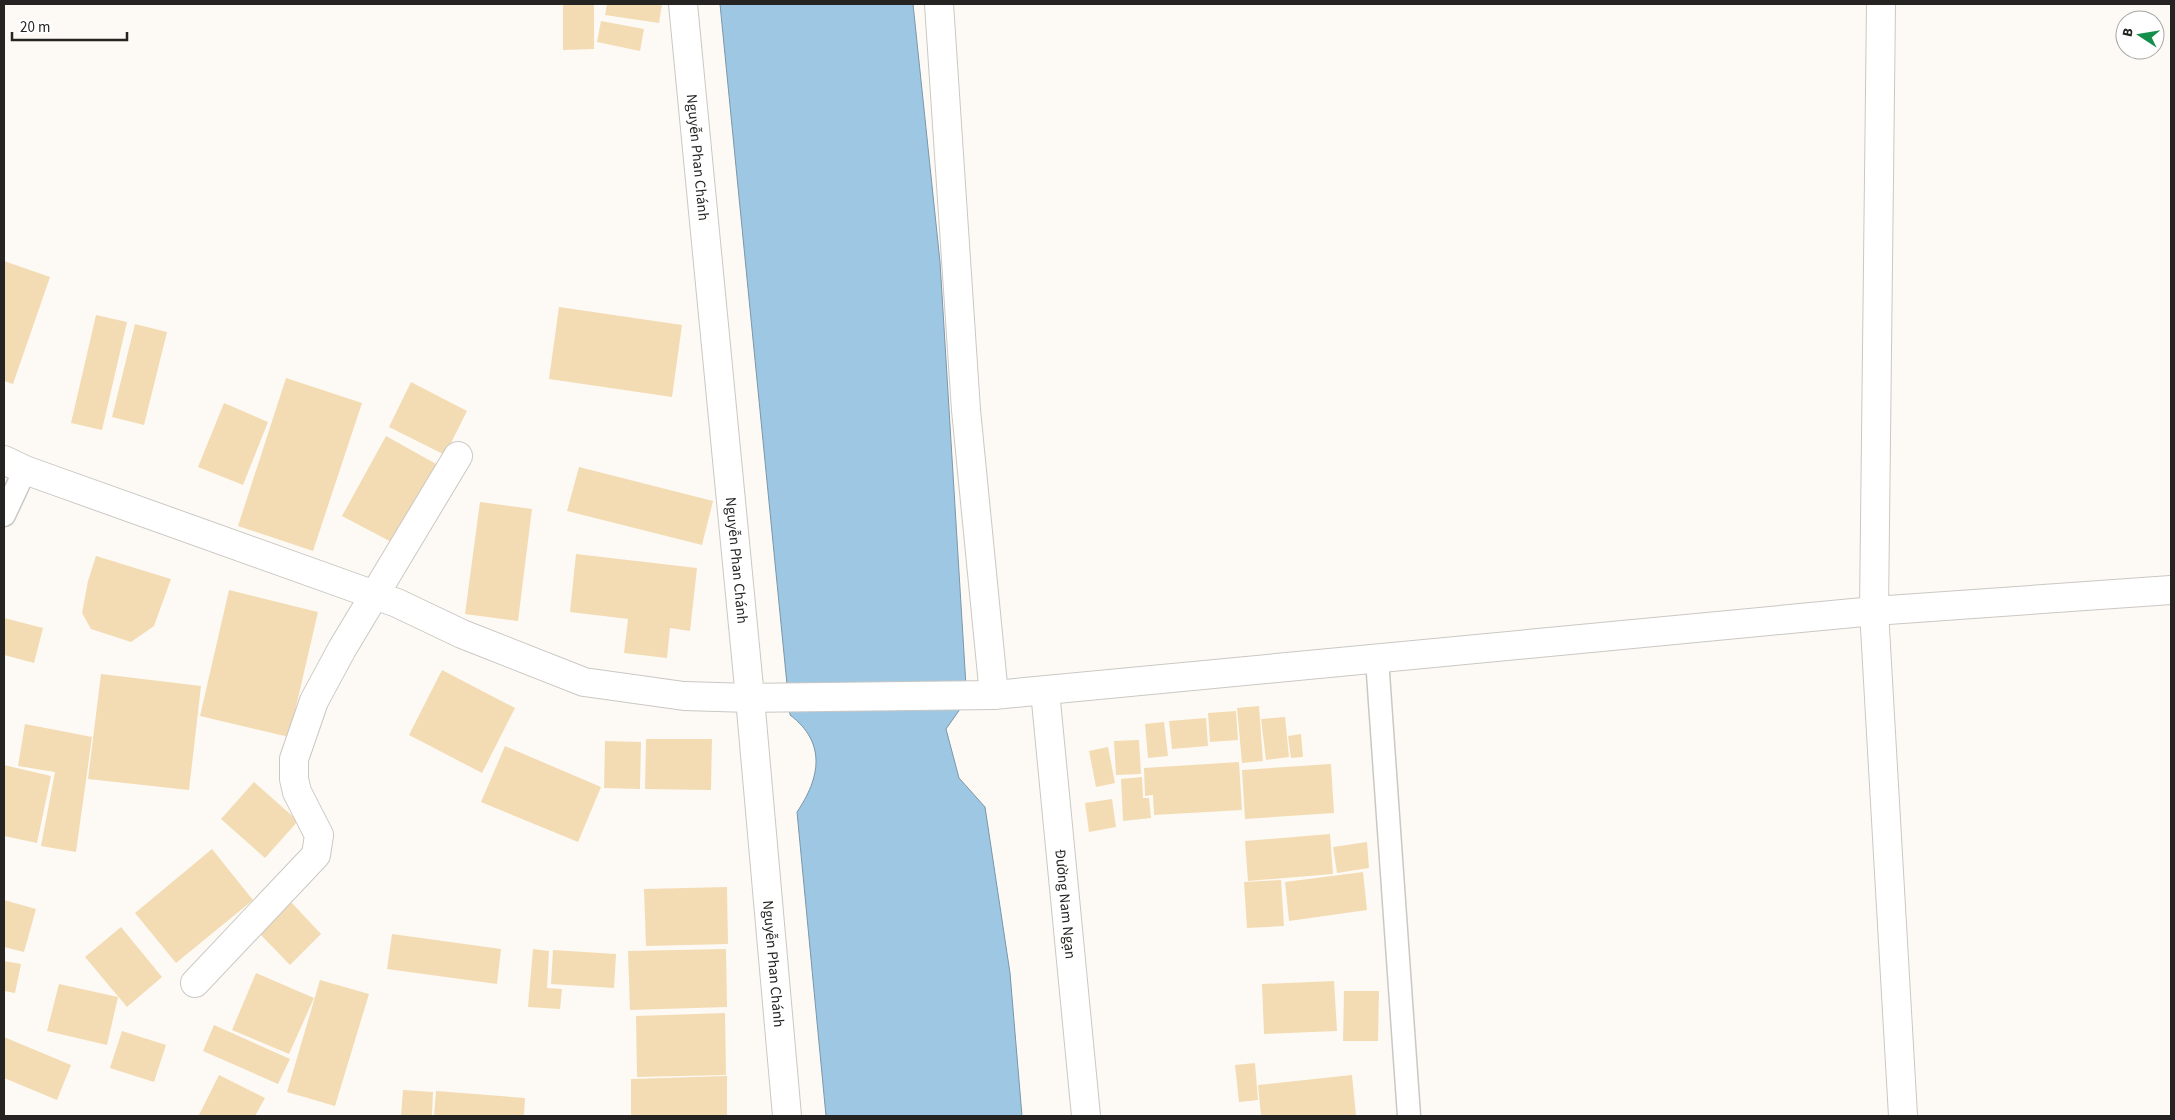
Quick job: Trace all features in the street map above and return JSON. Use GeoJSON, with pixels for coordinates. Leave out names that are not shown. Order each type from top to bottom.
{"type":"FeatureCollection","features":[{"type":"Feature","properties":{"kind":"street","name":"Nguyễn Phan Chánh"},"geometry":{"type":"LineString","coordinates":[[683,4],[788,1116]]}},
{"type":"Feature","properties":{"kind":"street"},"geometry":{"type":"LineString","coordinates":[[939,4],[966,410],[982,695]]}},
{"type":"Feature","properties":{"kind":"street"},"geometry":{"type":"LineString","coordinates":[[1881,4],[1874,611],[1904,1116]]}},
{"type":"Feature","properties":{"kind":"street"},"geometry":{"type":"LineString","coordinates":[[195,983],[316,855],[319,835],[297,792],[294,779],[294,759],[314,701],[342,649],[458,456]]}},
{"type":"Feature","properties":{"kind":"street"},"geometry":{"type":"LineString","coordinates":[[14,465],[397,602],[462,634],[584,682],[684,696],[780,698],[982,695],[1045,691],[1874,611],[2171,590]]}},
{"type":"Feature","properties":{"kind":"street","name":"Đường Nam Ngạn"},"geometry":{"type":"LineString","coordinates":[[1045,691],[1086,1116]]}},
{"type":"Feature","properties":{"kind":"lane"},"geometry":{"type":"LineString","coordinates":[[4,515],[14,465]]}},
{"type":"Feature","properties":{"kind":"lane"},"geometry":{"type":"LineString","coordinates":[[1377,659],[1409,1116]]}},
{"type":"Feature","properties":{"kind":"water"},"geometry":{"type":"Polygon","coordinates":[[[720,4],[913,4],[940,262],[966,686],[965,702],[946,729],[959,778],[985,807],[1010,973],[1022,1116],[826,1116],[797,812],[805,799],[815,774],[815,749],[810,737],[802,726],[790,715],[720,4]]]}},
{"type":"Feature","properties":{"kind":"building"},"geometry":{"type":"Polygon","coordinates":[[[594,4],[594,49],[563,50],[563,5],[594,4]]]}},
{"type":"Feature","properties":{"kind":"building"},"geometry":{"type":"Polygon","coordinates":[[[607,4],[662,4],[659,23],[605,15],[607,4]]]}},
{"type":"Feature","properties":{"kind":"building"},"geometry":{"type":"Polygon","coordinates":[[[601,21],[644,29],[640,51],[597,42],[601,21]]]}},
{"type":"Feature","properties":{"kind":"building"},"geometry":{"type":"Polygon","coordinates":[[[4,261],[50,277],[13,384],[4,381],[4,261]]]}},
{"type":"Feature","properties":{"kind":"building"},"geometry":{"type":"Polygon","coordinates":[[[559,307],[682,325],[672,397],[549,379],[559,307]]]}},
{"type":"Feature","properties":{"kind":"building"},"geometry":{"type":"Polygon","coordinates":[[[96,315],[127,322],[102,430],[71,423],[96,315]]]}},
{"type":"Feature","properties":{"kind":"building"},"geometry":{"type":"Polygon","coordinates":[[[135,324],[167,332],[144,425],[112,417],[135,324]]]}},
{"type":"Feature","properties":{"kind":"building"},"geometry":{"type":"Polygon","coordinates":[[[286,378],[362,403],[313,551],[238,526],[286,378]]]}},
{"type":"Feature","properties":{"kind":"building"},"geometry":{"type":"Polygon","coordinates":[[[411,382],[467,411],[445,455],[389,427],[411,382]]]}},
{"type":"Feature","properties":{"kind":"building"},"geometry":{"type":"Polygon","coordinates":[[[224,403],[268,422],[243,485],[198,467],[224,403]]]}},
{"type":"Feature","properties":{"kind":"building"},"geometry":{"type":"Polygon","coordinates":[[[386,436],[438,465],[395,544],[342,516],[386,436]]]}},
{"type":"Feature","properties":{"kind":"building"},"geometry":{"type":"Polygon","coordinates":[[[579,467],[713,501],[702,545],[567,511],[579,467]]]}},
{"type":"Feature","properties":{"kind":"building"},"geometry":{"type":"Polygon","coordinates":[[[480,502],[532,509],[518,621],[465,614],[480,502]]]}},
{"type":"Feature","properties":{"kind":"building"},"geometry":{"type":"Polygon","coordinates":[[[576,554],[697,568],[690,631],[670,628],[667,658],[624,653],[628,619],[570,612],[576,554]]]}},
{"type":"Feature","properties":{"kind":"building"},"geometry":{"type":"Polygon","coordinates":[[[96,556],[171,579],[154,626],[131,642],[91,629],[82,613],[88,581],[96,556]]]}},
{"type":"Feature","properties":{"kind":"building"},"geometry":{"type":"Polygon","coordinates":[[[229,590],[318,612],[289,737],[200,716],[229,590]]]}},
{"type":"Feature","properties":{"kind":"building"},"geometry":{"type":"Polygon","coordinates":[[[4,618],[43,628],[34,663],[4,655],[4,618]]]}},
{"type":"Feature","properties":{"kind":"building"},"geometry":{"type":"Polygon","coordinates":[[[442,670],[515,708],[482,773],[409,735],[442,670]]]}},
{"type":"Feature","properties":{"kind":"building"},"geometry":{"type":"Polygon","coordinates":[[[101,674],[201,686],[189,790],[88,779],[101,674]]]}},
{"type":"Feature","properties":{"kind":"building"},"geometry":{"type":"Polygon","coordinates":[[[1259,706],[1263,761],[1242,763],[1237,708],[1259,706]]]}},
{"type":"Feature","properties":{"kind":"building"},"geometry":{"type":"Polygon","coordinates":[[[1236,711],[1238,740],[1210,742],[1208,713],[1236,711]]]}},
{"type":"Feature","properties":{"kind":"building"},"geometry":{"type":"Polygon","coordinates":[[[1285,717],[1289,757],[1266,760],[1261,719],[1285,717]]]}},
{"type":"Feature","properties":{"kind":"building"},"geometry":{"type":"Polygon","coordinates":[[[1206,718],[1208,746],[1172,749],[1169,721],[1206,718]]]}},
{"type":"Feature","properties":{"kind":"building"},"geometry":{"type":"Polygon","coordinates":[[[1164,722],[1168,756],[1148,758],[1145,724],[1164,722]]]}},
{"type":"Feature","properties":{"kind":"building"},"geometry":{"type":"Polygon","coordinates":[[[25,724],[92,737],[76,852],[41,846],[55,772],[18,766],[25,724]]]}},
{"type":"Feature","properties":{"kind":"building"},"geometry":{"type":"Polygon","coordinates":[[[1301,734],[1303,757],[1291,758],[1288,736],[1301,734]]]}},
{"type":"Feature","properties":{"kind":"building"},"geometry":{"type":"Polygon","coordinates":[[[646,739],[712,739],[711,790],[645,789],[646,739]]]}},
{"type":"Feature","properties":{"kind":"building"},"geometry":{"type":"Polygon","coordinates":[[[1139,740],[1141,774],[1116,775],[1114,741],[1139,740]]]}},
{"type":"Feature","properties":{"kind":"building"},"geometry":{"type":"Polygon","coordinates":[[[605,741],[641,742],[640,789],[604,788],[605,741]]]}},
{"type":"Feature","properties":{"kind":"building"},"geometry":{"type":"Polygon","coordinates":[[[505,746],[601,787],[578,842],[481,802],[505,746]]]}},
{"type":"Feature","properties":{"kind":"building"},"geometry":{"type":"Polygon","coordinates":[[[1108,747],[1115,783],[1096,787],[1089,751],[1108,747]]]}},
{"type":"Feature","properties":{"kind":"building"},"geometry":{"type":"Polygon","coordinates":[[[1239,762],[1242,810],[1154,815],[1153,795],[1145,796],[1144,768],[1239,762]]]}},
{"type":"Feature","properties":{"kind":"building"},"geometry":{"type":"Polygon","coordinates":[[[1331,764],[1334,813],[1245,819],[1242,770],[1331,764]]]}},
{"type":"Feature","properties":{"kind":"building"},"geometry":{"type":"Polygon","coordinates":[[[4,765],[51,776],[37,843],[4,836],[4,765]]]}},
{"type":"Feature","properties":{"kind":"building"},"geometry":{"type":"Polygon","coordinates":[[[1142,777],[1143,798],[1149,798],[1151,818],[1123,821],[1121,779],[1142,777]]]}},
{"type":"Feature","properties":{"kind":"building"},"geometry":{"type":"Polygon","coordinates":[[[254,782],[298,821],[265,858],[221,819],[254,782]]]}},
{"type":"Feature","properties":{"kind":"building"},"geometry":{"type":"Polygon","coordinates":[[[1112,799],[1116,827],[1089,832],[1085,803],[1112,799]]]}},
{"type":"Feature","properties":{"kind":"building"},"geometry":{"type":"Polygon","coordinates":[[[1330,834],[1333,874],[1248,881],[1245,841],[1330,834]]]}},
{"type":"Feature","properties":{"kind":"building"},"geometry":{"type":"Polygon","coordinates":[[[1367,842],[1369,868],[1337,873],[1333,847],[1367,842]]]}},
{"type":"Feature","properties":{"kind":"building"},"geometry":{"type":"Polygon","coordinates":[[[212,849],[253,900],[176,963],[135,913],[212,849]]]}},
{"type":"Feature","properties":{"kind":"building"},"geometry":{"type":"Polygon","coordinates":[[[1363,872],[1367,910],[1289,921],[1285,882],[1363,872]]]}},
{"type":"Feature","properties":{"kind":"building"},"geometry":{"type":"Polygon","coordinates":[[[1281,880],[1284,926],[1247,928],[1244,882],[1281,880]]]}},
{"type":"Feature","properties":{"kind":"building"},"geometry":{"type":"Polygon","coordinates":[[[727,887],[728,944],[646,946],[644,889],[727,887]]]}},
{"type":"Feature","properties":{"kind":"building"},"geometry":{"type":"Polygon","coordinates":[[[4,900],[36,909],[24,952],[4,947],[4,900]]]}},
{"type":"Feature","properties":{"kind":"building"},"geometry":{"type":"Polygon","coordinates":[[[291,902],[321,934],[290,965],[259,933],[291,902]]]}},
{"type":"Feature","properties":{"kind":"building"},"geometry":{"type":"Polygon","coordinates":[[[121,927],[162,977],[127,1007],[85,957],[121,927]]]}},
{"type":"Feature","properties":{"kind":"building"},"geometry":{"type":"Polygon","coordinates":[[[392,934],[501,949],[497,984],[387,969],[392,934]]]}},
{"type":"Feature","properties":{"kind":"building"},"geometry":{"type":"Polygon","coordinates":[[[533,949],[549,951],[547,988],[562,989],[560,1009],[528,1007],[533,949]]]}},
{"type":"Feature","properties":{"kind":"building"},"geometry":{"type":"Polygon","coordinates":[[[726,949],[727,1007],[630,1010],[628,951],[726,949]]]}},
{"type":"Feature","properties":{"kind":"building"},"geometry":{"type":"Polygon","coordinates":[[[553,950],[616,954],[614,988],[551,984],[553,950]]]}},
{"type":"Feature","properties":{"kind":"building"},"geometry":{"type":"Polygon","coordinates":[[[4,961],[21,964],[15,993],[4,991],[4,961]]]}},
{"type":"Feature","properties":{"kind":"building"},"geometry":{"type":"Polygon","coordinates":[[[256,973],[314,998],[289,1054],[232,1030],[256,973]]]}},
{"type":"Feature","properties":{"kind":"building"},"geometry":{"type":"Polygon","coordinates":[[[320,980],[369,994],[335,1106],[287,1092],[320,980]]]}},
{"type":"Feature","properties":{"kind":"building"},"geometry":{"type":"Polygon","coordinates":[[[1334,981],[1337,1031],[1264,1034],[1262,984],[1334,981]]]}},
{"type":"Feature","properties":{"kind":"building"},"geometry":{"type":"Polygon","coordinates":[[[59,984],[118,997],[107,1045],[47,1031],[59,984]]]}},
{"type":"Feature","properties":{"kind":"building"},"geometry":{"type":"Polygon","coordinates":[[[1344,991],[1379,991],[1378,1041],[1343,1041],[1344,991]]]}},
{"type":"Feature","properties":{"kind":"building"},"geometry":{"type":"Polygon","coordinates":[[[725,1013],[726,1075],[637,1077],[636,1016],[725,1013]]]}},
{"type":"Feature","properties":{"kind":"building"},"geometry":{"type":"Polygon","coordinates":[[[214,1025],[290,1059],[278,1084],[203,1051],[214,1025]]]}},
{"type":"Feature","properties":{"kind":"building"},"geometry":{"type":"Polygon","coordinates":[[[122,1031],[166,1045],[154,1082],[110,1068],[122,1031]]]}},
{"type":"Feature","properties":{"kind":"building"},"geometry":{"type":"Polygon","coordinates":[[[4,1037],[71,1065],[57,1100],[4,1078],[4,1037]]]}},
{"type":"Feature","properties":{"kind":"building"},"geometry":{"type":"Polygon","coordinates":[[[1255,1063],[1258,1100],[1239,1102],[1235,1065],[1255,1063]]]}},
{"type":"Feature","properties":{"kind":"building"},"geometry":{"type":"Polygon","coordinates":[[[219,1075],[265,1098],[255,1116],[199,1115],[219,1075]]]}},
{"type":"Feature","properties":{"kind":"building"},"geometry":{"type":"Polygon","coordinates":[[[1352,1075],[1356,1116],[1261,1116],[1258,1085],[1352,1075]]]}},
{"type":"Feature","properties":{"kind":"building"},"geometry":{"type":"Polygon","coordinates":[[[727,1076],[727,1116],[631,1116],[631,1079],[727,1076]]]}},
{"type":"Feature","properties":{"kind":"building"},"geometry":{"type":"Polygon","coordinates":[[[403,1090],[433,1092],[432,1116],[401,1116],[403,1090]]]}},
{"type":"Feature","properties":{"kind":"building"},"geometry":{"type":"Polygon","coordinates":[[[436,1091],[525,1098],[524,1116],[434,1116],[436,1091]]]}}]}
